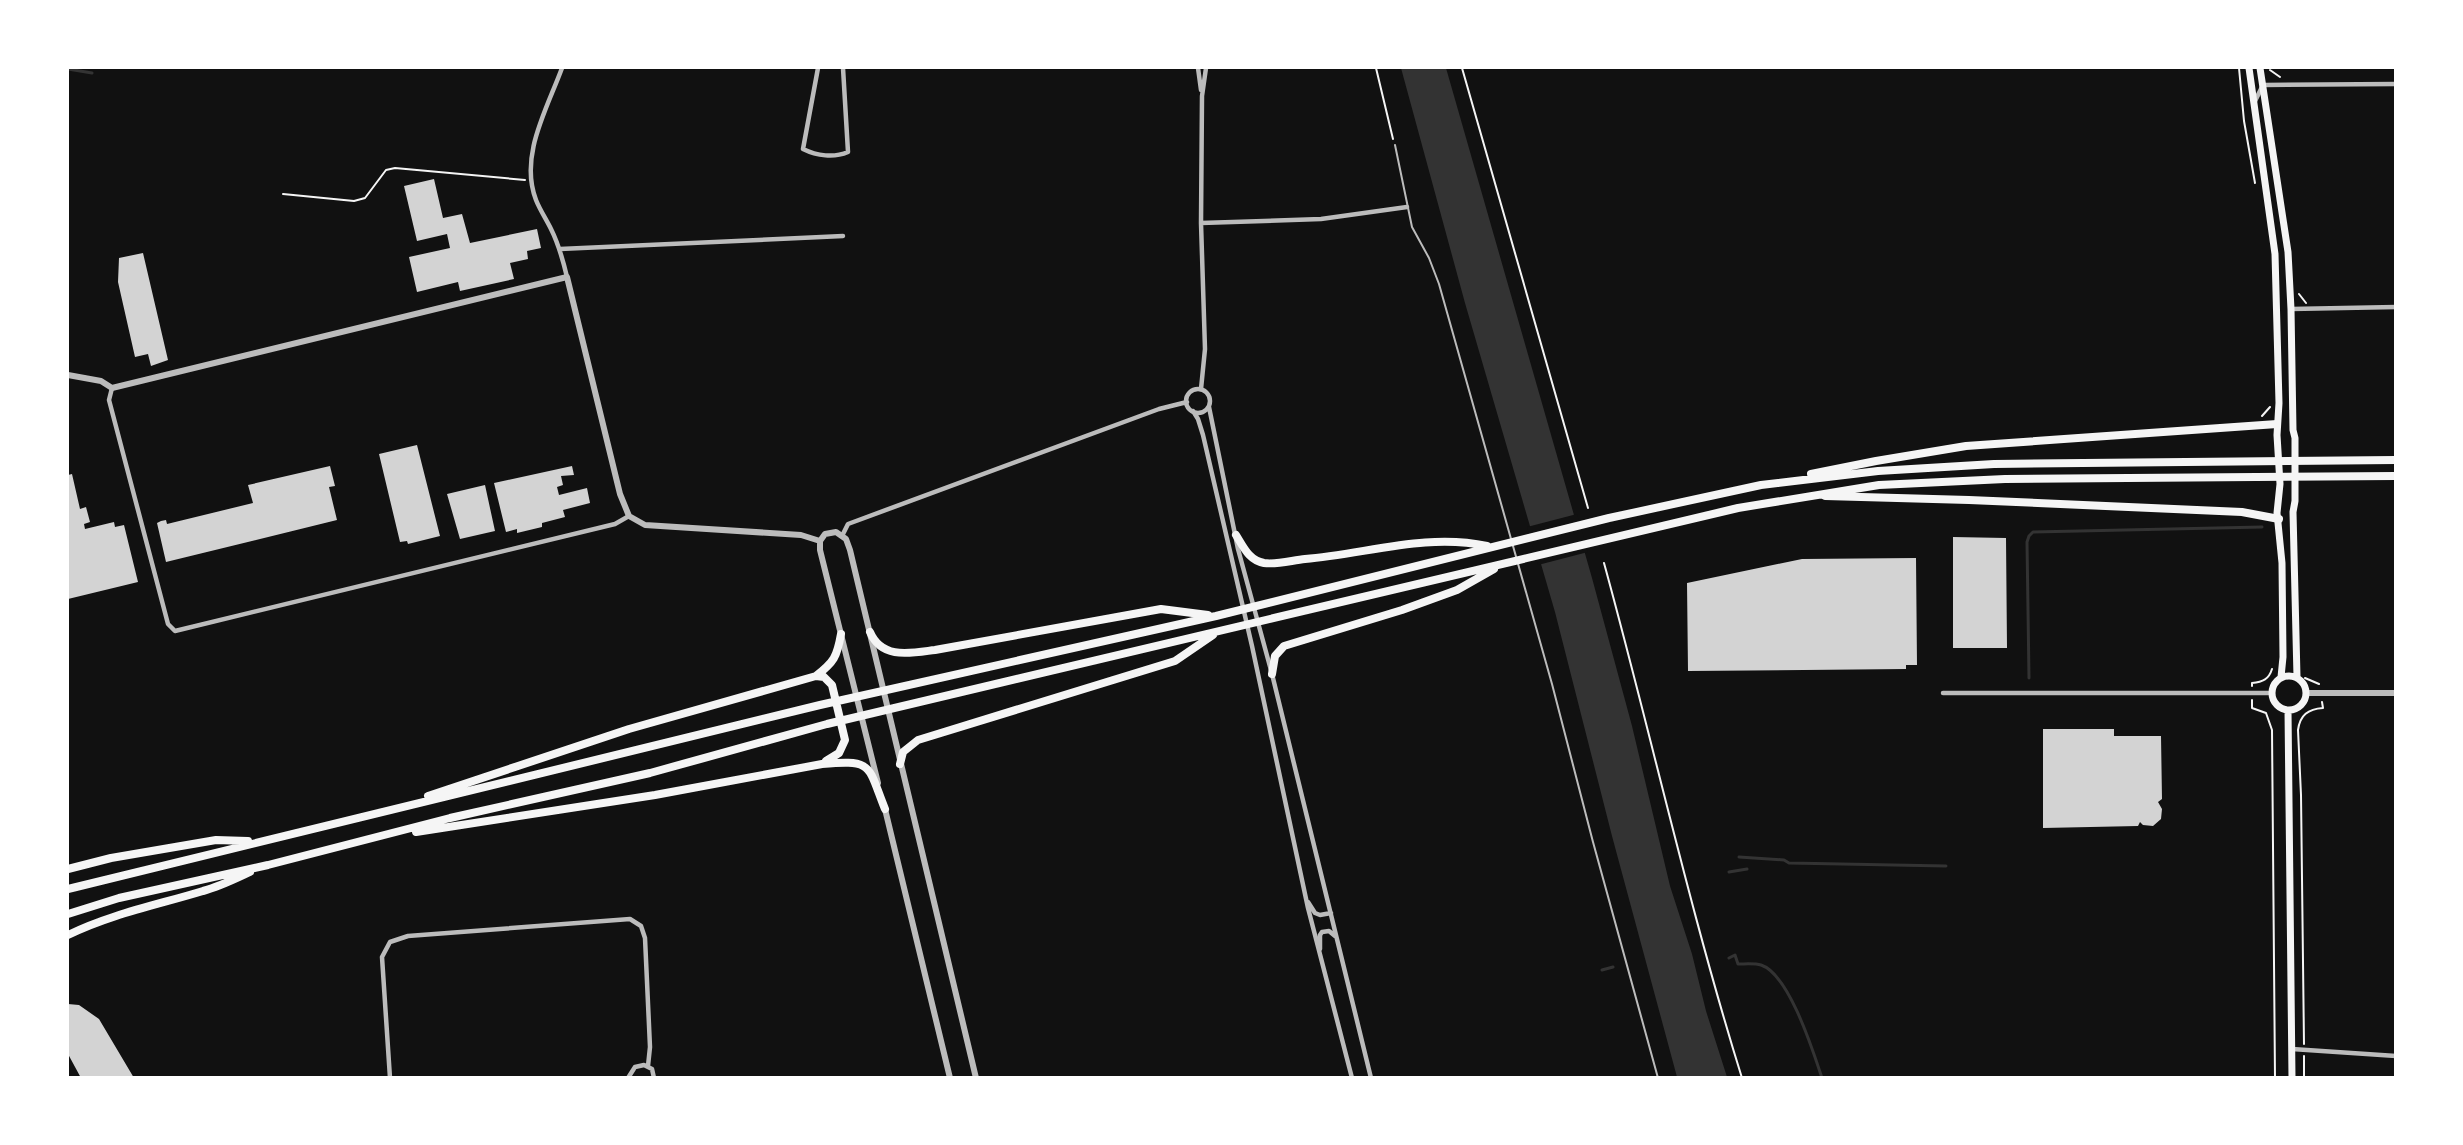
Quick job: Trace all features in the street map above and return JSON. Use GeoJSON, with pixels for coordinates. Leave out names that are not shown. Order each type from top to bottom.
{"type":"FeatureCollection","features":[{"type":"Feature","properties":{"kind":"highway"},"geometry":{"type":"LineString","coordinates":[[71,888],[820,705],[1219,615],[1504,543],[1761,485],[1876,461],[1966,446],[2277,424]]}},
{"type":"Feature","properties":{"kind":"highway"},"geometry":{"type":"LineString","coordinates":[[1761,485],[1878,471],[1994,464],[2396,460]]}},
{"type":"Feature","properties":{"kind":"highway"},"geometry":{"type":"LineString","coordinates":[[68,914],[119,898],[268,865],[450,818],[650,773],[827,724],[1738,508],[1879,485],[2005,479],[2396,476]]}},
{"type":"Feature","properties":{"kind":"highway"},"geometry":{"type":"LineString","coordinates":[[1803,496],[1970,500],[2230,512],[2264,515],[2279,519]]}},
{"type":"Feature","properties":{"kind":"highway"},"geometry":{"type":"LineString","coordinates":[[1236,535],[1250,557],[1265,563],[1324,558],[1442,540],[1464,541],[1490,547]]}},
{"type":"Feature","properties":{"kind":"highway"},"geometry":{"type":"LineString","coordinates":[[1272,674],[1275,656],[1284,646],[1344,629],[1457,590],[1506,563]]}},
{"type":"Feature","properties":{"kind":"highway"},"geometry":{"type":"LineString","coordinates":[[870,632],[880,648],[898,654],[935,650],[1161,609],[1219,615]]}},
{"type":"Feature","properties":{"kind":"highway"},"geometry":{"type":"LineString","coordinates":[[900,764],[903,752],[918,740],[1175,661],[1222,631]]}},
{"type":"Feature","properties":{"kind":"highway"},"geometry":{"type":"LineString","coordinates":[[816,676],[834,660],[841,634]]}},
{"type":"Feature","properties":{"kind":"highway"},"geometry":{"type":"LineString","coordinates":[[375,814],[629,729],[816,676],[824,677],[832,685],[845,740],[839,753],[822,764]]}},
{"type":"Feature","properties":{"kind":"highway"},"geometry":{"type":"LineString","coordinates":[[379,838],[655,795],[822,764],[859,762],[867,768],[873,778],[885,809]]}},
{"type":"Feature","properties":{"kind":"highway"},"geometry":{"type":"LineString","coordinates":[[68,869],[111,858],[216,840],[262,841]]}},
{"type":"Feature","properties":{"kind":"highway"},"geometry":{"type":"LineString","coordinates":[[68,935],[136,908],[205,891],[268,865]]}},
{"type":"Feature","properties":{"kind":"main road"},"geometry":{"type":"LineString","coordinates":[[2249,68],[2274,238],[2279,403],[2277,424],[2280,457],[2277,513],[2283,657],[2281,677]]}},
{"type":"Feature","properties":{"kind":"main road"},"geometry":{"type":"LineString","coordinates":[[2260,68],[2288,252],[2295,438],[2293,512],[2297,677]]}},
{"type":"Feature","properties":{"kind":"main road"},"geometry":{"type":"LineString","coordinates":[[2276,294],[2291,309]]}},
{"type":"Feature","properties":{"kind":"main road"},"geometry":{"type":"LineString","coordinates":[[2277,424],[2284,423],[2293,430]]}},
{"type":"Feature","properties":{"kind":"main road"},"geometry":{"type":"LineString","coordinates":[[2279,519],[2288,517],[2293,512]]}},
{"type":"Feature","properties":{"kind":"main road"},"geometry":{"type":"LineString","coordinates":[[2290,675],[2297,677],[2304,684],[2306,693],[2299,707],[2288,710],[2275,703],[2272,693],[2274,684],[2281,677],[2290,675]]}},
{"type":"Feature","properties":{"kind":"main road"},"geometry":{"type":"LineString","coordinates":[[2288,710],[2292,1077]]}},
{"type":"Feature","properties":{"kind":"street"},"geometry":{"type":"LineString","coordinates":[[562,68],[535,141],[530,159],[530,181],[536,201],[560,249],[620,494],[629,516],[645,525],[801,534],[820,541]]}},
{"type":"Feature","properties":{"kind":"street"},"geometry":{"type":"LineString","coordinates":[[818,68],[803,149],[811,153],[837,156],[848,152],[843,68]]}},
{"type":"Feature","properties":{"kind":"street"},"geometry":{"type":"LineString","coordinates":[[1198,68],[1202,96],[1204,349],[1201,389]]}},
{"type":"Feature","properties":{"kind":"street"},"geometry":{"type":"LineString","coordinates":[[1202,96],[1206,68]]}},
{"type":"Feature","properties":{"kind":"street"},"geometry":{"type":"LineString","coordinates":[[2254,103],[2263,85],[2396,84]]}},
{"type":"Feature","properties":{"kind":"street"},"geometry":{"type":"LineString","coordinates":[[1202,223],[1321,219],[1407,207]]}},
{"type":"Feature","properties":{"kind":"street"},"geometry":{"type":"LineString","coordinates":[[560,249],[843,236]]}},
{"type":"Feature","properties":{"kind":"street"},"geometry":{"type":"LineString","coordinates":[[68,375],[101,381],[112,388],[567,277]]}},
{"type":"Feature","properties":{"kind":"street"},"geometry":{"type":"LineString","coordinates":[[2291,309],[2396,307]]}},
{"type":"Feature","properties":{"kind":"street"},"geometry":{"type":"LineString","coordinates":[[112,388],[109,400],[124,461],[168,624],[175,632],[615,524],[629,516]]}},
{"type":"Feature","properties":{"kind":"street"},"geometry":{"type":"LineString","coordinates":[[1201,389],[1189,393],[1187,402],[1198,419],[1203,435],[1308,902],[1352,1077]]}},
{"type":"Feature","properties":{"kind":"street"},"geometry":{"type":"LineString","coordinates":[[1201,389],[1210,397],[1209,407],[1238,549],[1272,674],[1371,1077]]}},
{"type":"Feature","properties":{"kind":"street"},"geometry":{"type":"LineString","coordinates":[[843,534],[848,524],[1159,410],[1187,402]]}},
{"type":"Feature","properties":{"kind":"street"},"geometry":{"type":"LineString","coordinates":[[1193,411],[1201,412],[1209,407]]}},
{"type":"Feature","properties":{"kind":"street"},"geometry":{"type":"LineString","coordinates":[[950,1077],[820,550],[820,541],[825,534],[836,532],[843,534],[846,539],[976,1077]]}},
{"type":"Feature","properties":{"kind":"street"},"geometry":{"type":"LineString","coordinates":[[1943,693],[2272,693]]}},
{"type":"Feature","properties":{"kind":"street"},"geometry":{"type":"LineString","coordinates":[[2306,693],[2396,693]]}},
{"type":"Feature","properties":{"kind":"street"},"geometry":{"type":"LineString","coordinates":[[1308,902],[1320,915],[1331,913]]}},
{"type":"Feature","properties":{"kind":"street"},"geometry":{"type":"LineString","coordinates":[[390,1077],[382,957],[390,942],[408,936],[630,919],[641,926],[645,938],[650,1047],[648,1066],[654,1077]]}},
{"type":"Feature","properties":{"kind":"street"},"geometry":{"type":"LineString","coordinates":[[1320,950],[1322,932],[1329,931],[1337,938]]}},
{"type":"Feature","properties":{"kind":"street"},"geometry":{"type":"LineString","coordinates":[[2292,1049],[2396,1056]]}},
{"type":"Feature","properties":{"kind":"street"},"geometry":{"type":"LineString","coordinates":[[629,1077],[635,1067],[648,1066]]}},
{"type":"Feature","properties":{"kind":"lane"},"geometry":{"type":"LineString","coordinates":[[1395,145],[1412,227],[1429,258],[1439,284],[1549,673],[1658,1077]]}},
{"type":"Feature","properties":{"kind":"path"},"geometry":{"type":"LineString","coordinates":[[1377,68],[1395,145]]}},
{"type":"Feature","properties":{"kind":"path"},"geometry":{"type":"LineString","coordinates":[[1462,68],[1588,508]]}},
{"type":"Feature","properties":{"kind":"path"},"geometry":{"type":"LineString","coordinates":[[2239,68],[2252,163]]}},
{"type":"Feature","properties":{"kind":"path"},"geometry":{"type":"LineString","coordinates":[[283,194],[354,201],[365,198],[386,170],[395,168],[530,181]]}},
{"type":"Feature","properties":{"kind":"path"},"geometry":{"type":"LineString","coordinates":[[1604,563],[1642,702],[1681,861],[1742,1077]]}},
{"type":"Feature","properties":{"kind":"path"},"geometry":{"type":"LineString","coordinates":[[2252,685],[2252,683],[2262,682],[2269,677],[2273,664]]}},
{"type":"Feature","properties":{"kind":"path"},"geometry":{"type":"LineString","coordinates":[[2252,708],[2266,713],[2272,730],[2275,1077]]}},
{"type":"Feature","properties":{"kind":"path"},"geometry":{"type":"LineString","coordinates":[[2305,1036],[2302,815],[2298,730],[2299,722],[2304,714],[2311,709],[2323,708]]}},
{"type":"Feature","properties":{"kind":"shaded area"},"geometry":{"type":"Polygon","coordinates":[[[1401,68],[1446,68],[1592,578],[1632,726],[1670,886],[1727,1077],[1677,1077],[1555,612],[1465,303],[1401,68]]]}},
{"type":"Feature","properties":{"kind":"pier"},"geometry":{"type":"Polygon","coordinates":[[[1577,514],[1588,552],[1538,565],[1527,527],[1577,514]]]}},
{"type":"Feature","properties":{"kind":"building"},"geometry":{"type":"Polygon","coordinates":[[[434,179],[443,218],[462,214],[470,243],[537,229],[541,248],[527,251],[528,259],[510,263],[514,279],[460,291],[458,282],[417,292],[409,257],[450,248],[447,234],[417,241],[404,186],[434,179]]]}},
{"type":"Feature","properties":{"kind":"building"},"geometry":{"type":"Polygon","coordinates":[[[143,253],[168,360],[151,366],[148,354],[135,357],[118,282],[119,258],[143,253]]]}},
{"type":"Feature","properties":{"kind":"building"},"geometry":{"type":"Polygon","coordinates":[[[417,445],[440,536],[408,544],[407,541],[400,542],[379,454],[417,445]]]}},
{"type":"Feature","properties":{"kind":"building"},"geometry":{"type":"Polygon","coordinates":[[[330,466],[335,486],[329,487],[337,520],[166,562],[157,523],[166,520],[167,524],[253,503],[248,485],[330,466]]]}},
{"type":"Feature","properties":{"kind":"building"},"geometry":{"type":"Polygon","coordinates":[[[572,466],[574,475],[561,476],[563,485],[557,487],[559,495],[587,488],[590,503],[563,510],[565,517],[542,523],[542,527],[517,533],[517,529],[506,532],[494,483],[572,466]]]}},
{"type":"Feature","properties":{"kind":"building"},"geometry":{"type":"Polygon","coordinates":[[[72,474],[80,509],[86,507],[90,522],[84,524],[85,529],[114,522],[115,527],[124,525],[138,582],[68,599],[68,475],[72,474]]]}},
{"type":"Feature","properties":{"kind":"building"},"geometry":{"type":"Polygon","coordinates":[[[485,485],[495,531],[460,539],[447,494],[485,485]]]}},
{"type":"Feature","properties":{"kind":"building"},"geometry":{"type":"Polygon","coordinates":[[[1953,537],[2006,538],[2007,648],[1953,648],[1953,537]]]}},
{"type":"Feature","properties":{"kind":"building"},"geometry":{"type":"Polygon","coordinates":[[[1916,558],[1917,665],[1906,665],[1906,669],[1688,671],[1687,583],[1802,559],[1916,558]]]}},
{"type":"Feature","properties":{"kind":"building"},"geometry":{"type":"Polygon","coordinates":[[[2043,729],[2114,729],[2114,736],[2161,736],[2162,799],[2158,802],[2162,809],[2161,819],[2153,826],[2143,825],[2140,822],[2138,826],[2043,828],[2043,729]]]}},
{"type":"Feature","properties":{"kind":"building"},"geometry":{"type":"Polygon","coordinates":[[[68,1004],[79,1005],[99,1019],[134,1078],[81,1078],[68,1054],[68,1004]]]}},
{"type":"Feature","properties":{"kind":"waterway"},"geometry":{"type":"LineString","coordinates":[[68,69],[92,73]]}},
{"type":"Feature","properties":{"kind":"waterway"},"geometry":{"type":"LineString","coordinates":[[2029,678],[2027,542],[2033,532],[2262,527]]}},
{"type":"Feature","properties":{"kind":"waterway"},"geometry":{"type":"LineString","coordinates":[[1739,857],[1784,860],[1789,863],[1946,866]]}},
{"type":"Feature","properties":{"kind":"waterway"},"geometry":{"type":"LineString","coordinates":[[1729,872],[1747,869]]}},
{"type":"Feature","properties":{"kind":"waterway"},"geometry":{"type":"LineString","coordinates":[[1729,958],[1735,955],[1738,964],[1761,965],[1771,971],[1781,983],[1799,1015],[1822,1078]]}},
{"type":"Feature","properties":{"kind":"waterway"},"geometry":{"type":"LineString","coordinates":[[1602,970],[1613,967]]}}]}
